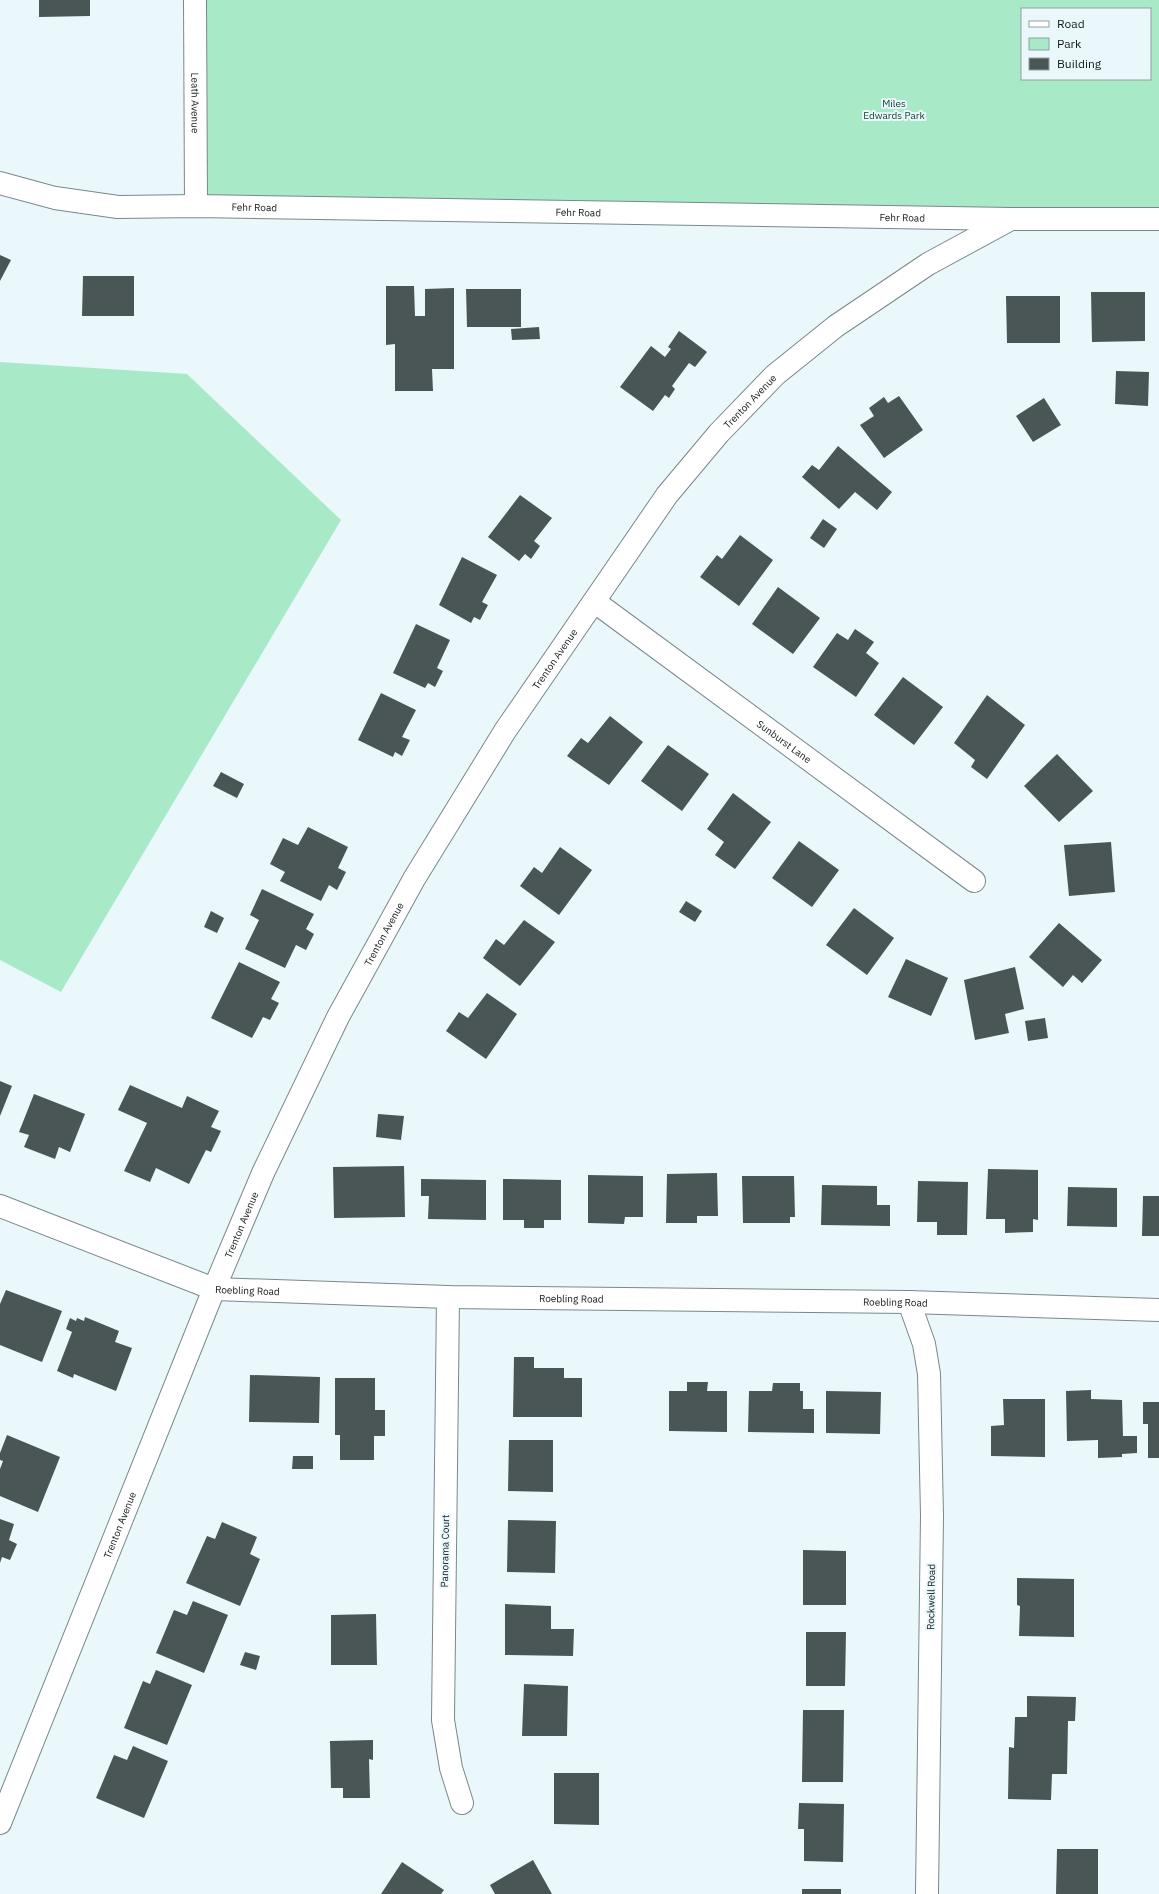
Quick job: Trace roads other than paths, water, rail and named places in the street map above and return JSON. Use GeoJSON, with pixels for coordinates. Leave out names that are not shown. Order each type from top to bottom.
{"type":"FeatureCollection","features":[{"type":"Feature","properties":{"kind":"street","name":"Leath Avenue"},"geometry":{"type":"LineString","coordinates":[[196,0],[196,206]]}},
{"type":"Feature","properties":{"kind":"street","name":"Fehr Road"},"geometry":{"type":"LineString","coordinates":[[0,183],[55,198],[118,207],[196,206],[1011,219],[1159,219]]}},
{"type":"Feature","properties":{"kind":"street","name":"Trenton Avenue"},"geometry":{"type":"LineString","coordinates":[[0,1823],[214,1289],[263,1173],[334,1024],[414,879],[505,731],[667,495],[719,433],[774,375],[836,326],[928,264],[1011,219]]}},
{"type":"Feature","properties":{"kind":"street","name":"Sunburst Lane"},"geometry":{"type":"LineString","coordinates":[[595,602],[974,881]]}},
{"type":"Feature","properties":{"kind":"street","name":"Roebling Road"},"geometry":{"type":"LineString","coordinates":[[0,1206],[214,1289],[448,1297],[909,1302],[1159,1310]]}},
{"type":"Feature","properties":{"kind":"street","name":"Panorama Court"},"geometry":{"type":"LineString","coordinates":[[448,1297],[443,1720],[451,1768],[462,1803]]}},
{"type":"Feature","properties":{"kind":"street","name":"Rockwell Road"},"geometry":{"type":"LineString","coordinates":[[909,1302],[924,1344],[929,1374],[932,1516],[927,1894]]}},
{"type":"Feature","properties":{"kind":"park label","name":"Miles Edwards Park"},"geometry":{"type":"Point","coordinates":[894,108]}}]}
